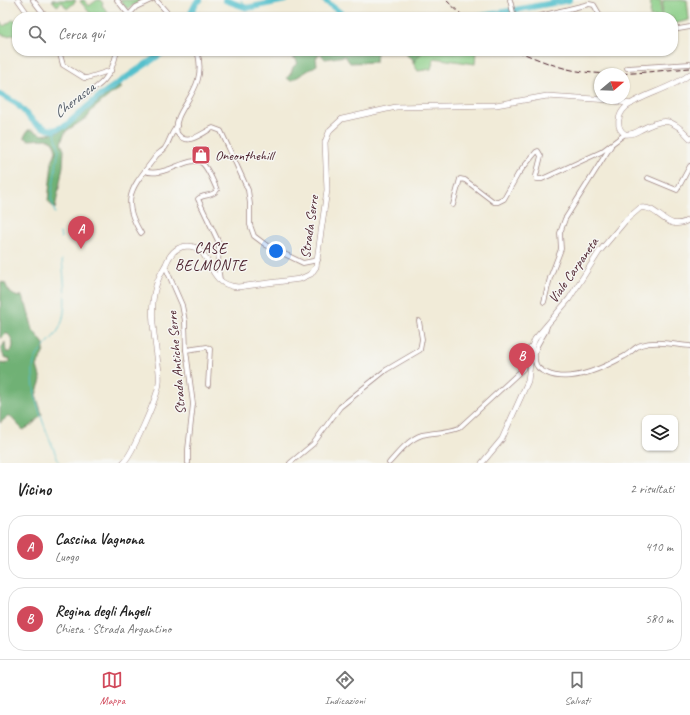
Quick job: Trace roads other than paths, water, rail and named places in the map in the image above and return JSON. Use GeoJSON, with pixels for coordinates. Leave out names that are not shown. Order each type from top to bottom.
{"type":"FeatureCollection","features":[{"type":"Feature","properties":{"kind":"main road"},"geometry":{"type":"LineString","coordinates":[[689,76],[631,104],[623,110],[619,119],[620,128],[626,134],[632,134],[654,123],[666,120],[676,124],[690,138]]}},
{"type":"Feature","properties":{"kind":"main road","name":"Strada Serre"},"geometry":{"type":"LineString","coordinates":[[220,282],[230,287],[238,287],[300,279],[313,272],[318,260],[326,190],[325,142],[332,126],[342,118],[396,107],[496,105],[547,96],[610,100],[631,104]]}},
{"type":"Feature","properties":{"kind":"main road","name":"Viale Carpaneta"},"geometry":{"type":"LineString","coordinates":[[482,463],[502,439],[528,381],[532,346],[535,339],[569,299],[599,252],[637,209],[649,208],[672,223],[679,224],[690,219]]}},
{"type":"Feature","properties":{"kind":"main road"},"geometry":{"type":"LineString","coordinates":[[123,463],[130,454],[158,393],[159,382],[152,316],[156,286],[171,253],[182,246],[195,248],[205,256],[215,277],[220,282]]}},
{"type":"Feature","properties":{"kind":"street"},"geometry":{"type":"LineString","coordinates":[[18,0],[26,12]]}},
{"type":"Feature","properties":{"kind":"street"},"geometry":{"type":"LineString","coordinates":[[33,0],[42,12]]}},
{"type":"Feature","properties":{"kind":"street"},"geometry":{"type":"LineString","coordinates":[[117,0],[125,12]]}},
{"type":"Feature","properties":{"kind":"street"},"geometry":{"type":"LineString","coordinates":[[132,12],[136,7],[150,0],[158,1],[167,12]]}},
{"type":"Feature","properties":{"kind":"street"},"geometry":{"type":"LineString","coordinates":[[510,1],[513,12]]}},
{"type":"Feature","properties":{"kind":"street"},"geometry":{"type":"LineString","coordinates":[[553,12],[592,4],[598,12]]}},
{"type":"Feature","properties":{"kind":"street"},"geometry":{"type":"LineString","coordinates":[[678,29],[690,27]]}},
{"type":"Feature","properties":{"kind":"street"},"geometry":{"type":"LineString","coordinates":[[60,56],[63,65],[84,78],[112,70]]}},
{"type":"Feature","properties":{"kind":"street"},"geometry":{"type":"LineString","coordinates":[[79,99],[98,87],[112,70],[116,56]]}},
{"type":"Feature","properties":{"kind":"street"},"geometry":{"type":"LineString","coordinates":[[141,233],[136,225],[130,200],[133,187],[157,155],[165,148],[171,133],[177,126],[199,80],[200,64],[198,56]]}},
{"type":"Feature","properties":{"kind":"street"},"geometry":{"type":"LineString","coordinates":[[627,68],[690,64]]}},
{"type":"Feature","properties":{"kind":"street"},"geometry":{"type":"LineString","coordinates":[[177,126],[177,133],[185,140],[192,139],[213,128],[221,131],[248,190],[250,225],[258,239],[303,263],[318,260]]}},
{"type":"Feature","properties":{"kind":"street"},"geometry":{"type":"LineString","coordinates":[[453,205],[460,179],[465,180],[494,202],[498,202],[504,199],[518,174],[536,152],[538,151],[541,156],[536,174],[537,179],[540,180],[601,152],[626,134]]}},
{"type":"Feature","properties":{"kind":"street"},"geometry":{"type":"LineString","coordinates":[[544,302],[548,282],[561,249],[560,233],[565,219],[612,145]]}},
{"type":"Feature","properties":{"kind":"street"},"geometry":{"type":"LineString","coordinates":[[145,171],[154,174],[160,173],[197,161],[204,165],[217,191],[199,198],[198,200],[219,244],[218,266],[220,282]]}},
{"type":"Feature","properties":{"kind":"street"},"geometry":{"type":"LineString","coordinates":[[648,178],[677,190],[690,166]]}},
{"type":"Feature","properties":{"kind":"street","name":"Strada Antiche Serre"},"geometry":{"type":"LineString","coordinates":[[165,266],[182,305],[185,321],[186,350],[192,404],[188,463]]}},
{"type":"Feature","properties":{"kind":"street"},"geometry":{"type":"LineString","coordinates":[[290,463],[313,444],[340,407],[382,373],[420,350],[422,339],[419,321]]}},
{"type":"Feature","properties":{"kind":"street"},"geometry":{"type":"LineString","coordinates":[[547,324],[547,329],[536,345],[535,362],[539,370],[550,375],[580,375],[589,373],[624,357],[642,345],[659,343],[690,346]]}},
{"type":"Feature","properties":{"kind":"street"},"geometry":{"type":"LineString","coordinates":[[389,463],[402,448],[421,436],[451,432],[459,428],[523,369],[526,365],[529,348],[532,346]]}},
{"type":"Feature","properties":{"kind":"street"},"geometry":{"type":"LineString","coordinates":[[186,350],[207,347],[210,349],[208,385]]}},
{"type":"Feature","properties":{"kind":"waterway","name":"Cherasca"},"geometry":{"type":"LineString","coordinates":[[192,12],[196,3],[200,0]]}},
{"type":"Feature","properties":{"kind":"waterway","name":"Cherasca"},"geometry":{"type":"LineString","coordinates":[[225,0],[247,8],[286,0]]}},
{"type":"Feature","properties":{"kind":"waterway","name":"Cherasca"},"geometry":{"type":"LineString","coordinates":[[241,0],[245,7]]}},
{"type":"Feature","properties":{"kind":"waterway","name":"Cherasca"},"geometry":{"type":"LineString","coordinates":[[324,0],[340,12]]}},
{"type":"Feature","properties":{"kind":"waterway","name":"Cherasca"},"geometry":{"type":"LineString","coordinates":[[504,12],[569,0]]}},
{"type":"Feature","properties":{"kind":"waterway","name":"Cherasca"},"geometry":{"type":"LineString","coordinates":[[0,94],[17,104],[35,123],[47,129],[54,130],[65,126],[101,95],[158,56]]}},
{"type":"Feature","properties":{"kind":"waterway"},"geometry":{"type":"LineString","coordinates":[[54,130],[59,149],[51,198],[55,213]]}},
{"type":"Feature","properties":{"kind":"waterway"},"geometry":{"type":"LineString","coordinates":[[60,233],[61,238]]}},
{"type":"Feature","properties":{"kind":"waterway"},"geometry":{"type":"LineString","coordinates":[[59,463],[38,406],[33,382],[33,370],[36,357],[57,332],[62,321],[65,304],[62,260]]}},
{"type":"Feature","properties":{"kind":"railway"},"geometry":{"type":"LineString","coordinates":[[446,0],[459,12]]}},
{"type":"Feature","properties":{"kind":"railway"},"geometry":{"type":"LineString","coordinates":[[529,56],[572,70],[587,72],[616,74],[690,68]]}},
{"type":"Feature","properties":{"kind":"place","name":"Oneonthehill"},"geometry":{"type":"Point","coordinates":[201,155]}},
{"type":"Feature","properties":{"kind":"place","name":"Cascina Vagnona"},"geometry":{"type":"Point","coordinates":[81,249]}},
{"type":"Feature","properties":{"kind":"place","name":"Regina degli Angeli"},"geometry":{"type":"Point","coordinates":[522,376]}},
{"type":"Feature","properties":{"kind":"district","name":"CASE BELMONTE"},"geometry":{"type":"Point","coordinates":[211,256]}}]}
